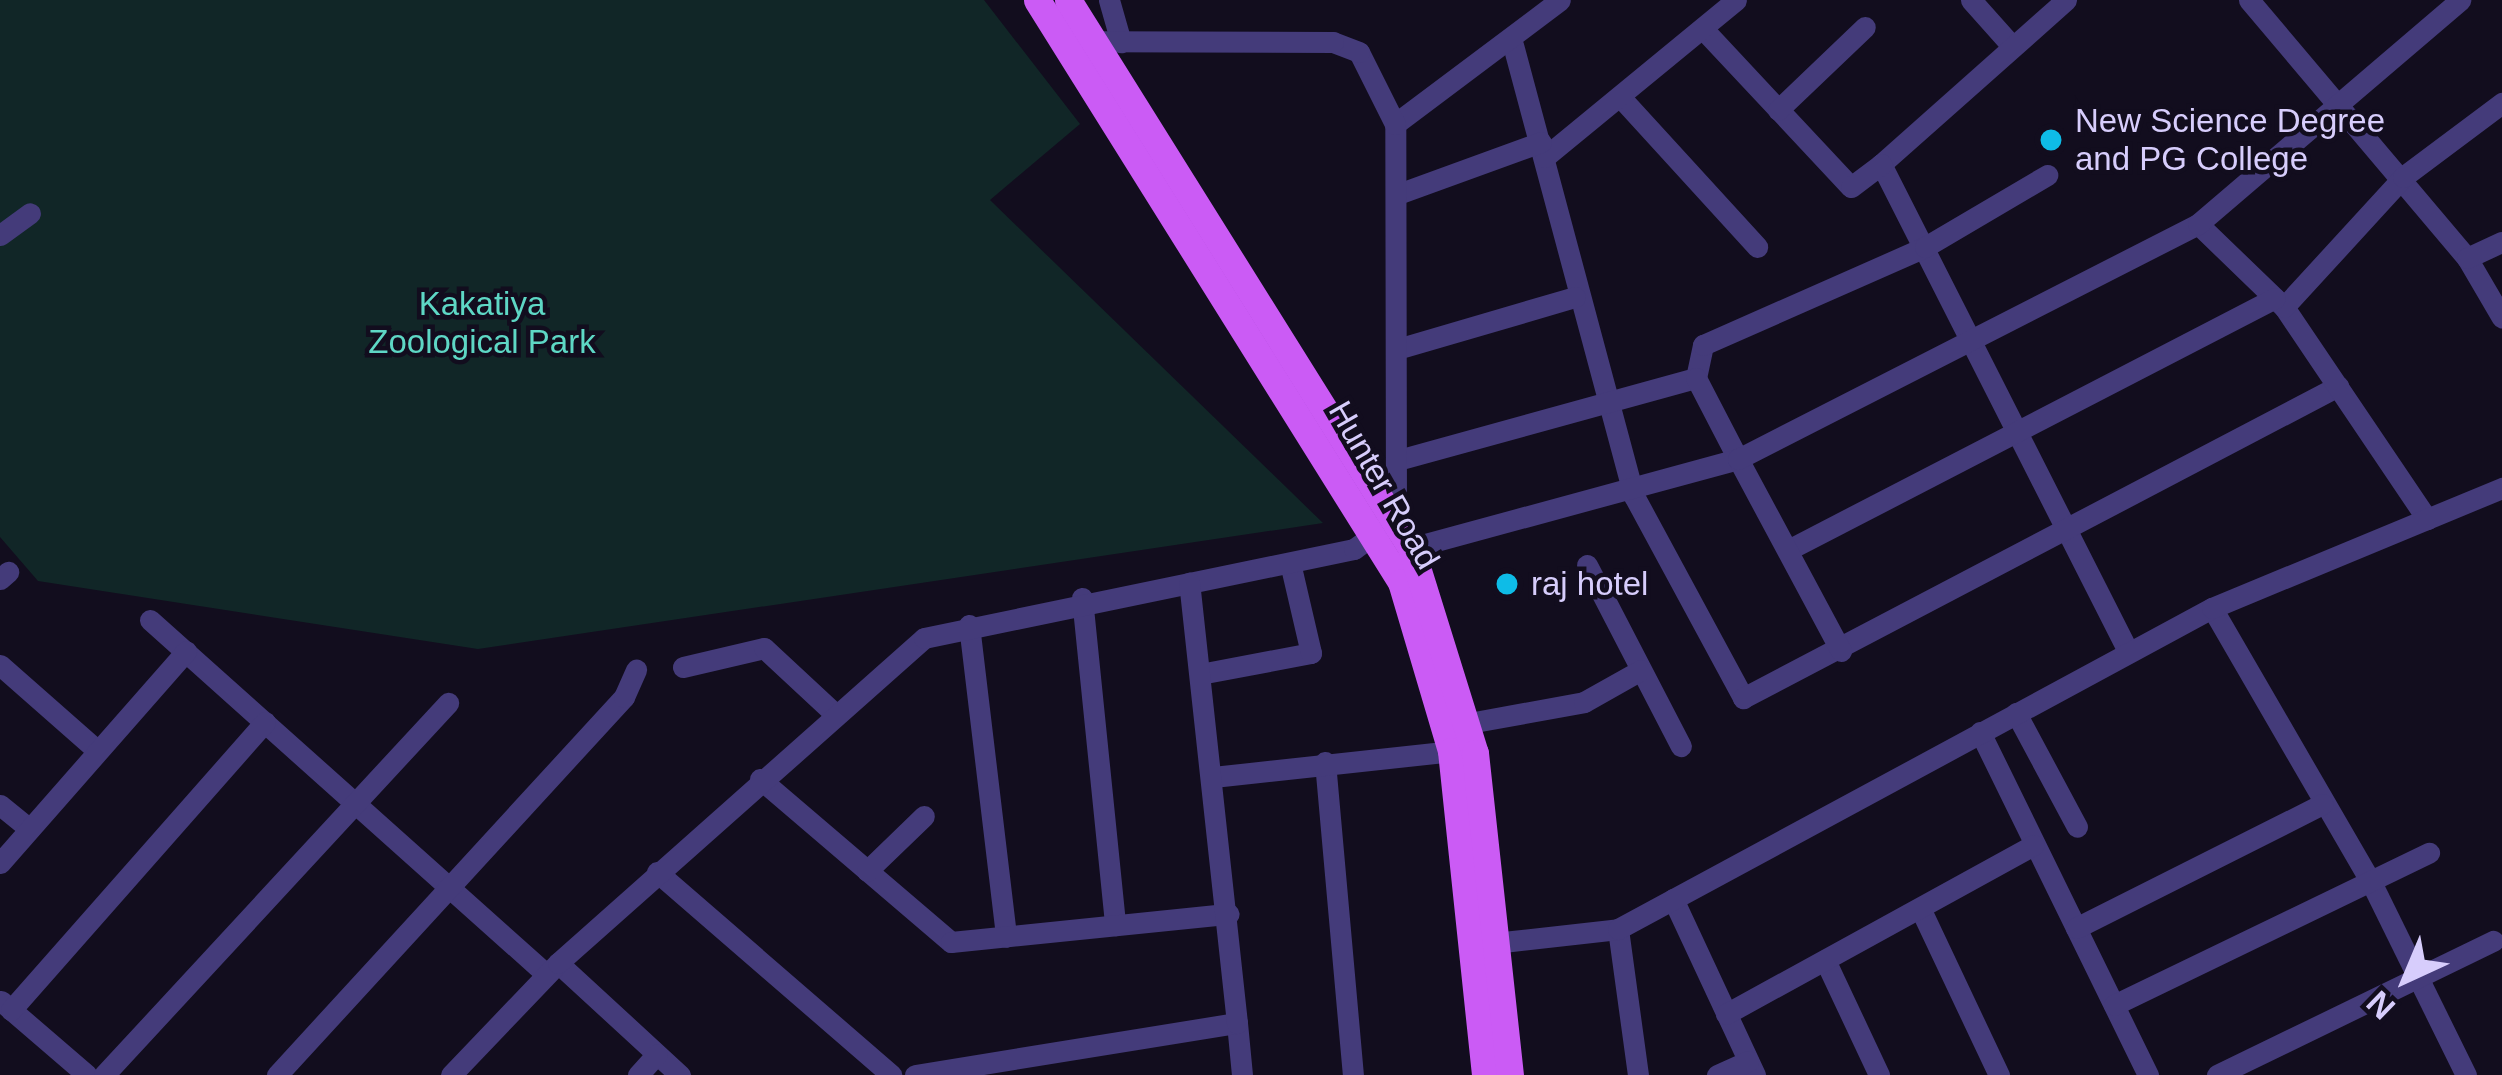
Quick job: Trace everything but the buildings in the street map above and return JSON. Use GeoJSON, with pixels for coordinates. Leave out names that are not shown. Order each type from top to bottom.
{"type":"FeatureCollection","features":[{"type":"Feature","properties":{"kind":"main road","name":"Hunter Road"},"geometry":{"type":"LineString","coordinates":[[1037,0],[1387,527],[1411,548],[1469,723],[1488,956],[1485,1075]]}},
{"type":"Feature","properties":{"kind":"main road","name":"Hunter Road"},"geometry":{"type":"LineString","coordinates":[[1068,0],[1110,42],[1387,527],[1451,751],[1510,1075]]}},
{"type":"Feature","properties":{"kind":"street"},"geometry":{"type":"LineString","coordinates":[[451,1075],[552,969],[760,778],[924,638],[1082,598],[1290,563],[1387,527],[1398,460],[1404,347],[1395,124],[1359,52],[1333,42],[1110,42],[1109,0]]}},
{"type":"Feature","properties":{"kind":"street"},"geometry":{"type":"LineString","coordinates":[[1395,124],[1513,44],[1560,0]]}},
{"type":"Feature","properties":{"kind":"street"},"geometry":{"type":"LineString","coordinates":[[1398,194],[1543,150],[1623,100],[1736,0]]}},
{"type":"Feature","properties":{"kind":"street"},"geometry":{"type":"LineString","coordinates":[[1970,0],[2012,46]]}},
{"type":"Feature","properties":{"kind":"street"},"geometry":{"type":"LineString","coordinates":[[1703,29],[1851,187],[2066,0]]}},
{"type":"Feature","properties":{"kind":"street"},"geometry":{"type":"LineString","coordinates":[[1411,548],[1634,496],[1738,459],[2198,224],[2459,0]]}},
{"type":"Feature","properties":{"kind":"street"},"geometry":{"type":"LineString","coordinates":[[2256,2],[2468,258],[2502,319]]}},
{"type":"Feature","properties":{"kind":"street"},"geometry":{"type":"LineString","coordinates":[[1778,110],[1865,27]]}},
{"type":"Feature","properties":{"kind":"street"},"geometry":{"type":"LineString","coordinates":[[1513,44],[1576,297],[1634,496],[1743,698],[2076,532],[2338,386]]}},
{"type":"Feature","properties":{"kind":"street"},"geometry":{"type":"LineString","coordinates":[[1623,100],[1757,247]]}},
{"type":"Feature","properties":{"kind":"street"},"geometry":{"type":"LineString","coordinates":[[1788,550],[2280,302],[2403,177],[2502,104]]}},
{"type":"Feature","properties":{"kind":"street"},"geometry":{"type":"LineString","coordinates":[[1881,164],[2076,532],[2128,652]]}},
{"type":"Feature","properties":{"kind":"street"},"geometry":{"type":"LineString","coordinates":[[1841,651],[1696,378],[1703,345],[1925,247],[2047,175]]}},
{"type":"Feature","properties":{"kind":"street"},"geometry":{"type":"LineString","coordinates":[[0,235],[30,213]]}},
{"type":"Feature","properties":{"kind":"street"},"geometry":{"type":"LineString","coordinates":[[2198,224],[2280,302],[2427,519]]}},
{"type":"Feature","properties":{"kind":"street"},"geometry":{"type":"LineString","coordinates":[[2468,258],[2502,242]]}},
{"type":"Feature","properties":{"kind":"street"},"geometry":{"type":"LineString","coordinates":[[1404,347],[1576,297]]}},
{"type":"Feature","properties":{"kind":"street"},"geometry":{"type":"LineString","coordinates":[[1398,460],[1696,378]]}},
{"type":"Feature","properties":{"kind":"street"},"geometry":{"type":"LineString","coordinates":[[1488,956],[1618,929],[2212,608],[2502,488]]}},
{"type":"Feature","properties":{"kind":"street"},"geometry":{"type":"LineString","coordinates":[[1200,674],[1311,653],[1290,563]]}},
{"type":"Feature","properties":{"kind":"street"},"geometry":{"type":"LineString","coordinates":[[1587,565],[1681,746]]}},
{"type":"Feature","properties":{"kind":"street"},"geometry":{"type":"LineString","coordinates":[[1189,583],[1229,914],[1242,1075]]}},
{"type":"Feature","properties":{"kind":"street"},"geometry":{"type":"LineString","coordinates":[[1082,598],[1115,926]]}},
{"type":"Feature","properties":{"kind":"street"},"geometry":{"type":"LineString","coordinates":[[2212,608],[2371,882],[2466,1075]]}},
{"type":"Feature","properties":{"kind":"street"},"geometry":{"type":"LineString","coordinates":[[150,620],[451,889],[680,1075]]}},
{"type":"Feature","properties":{"kind":"street"},"geometry":{"type":"LineString","coordinates":[[969,625],[1006,937]]}},
{"type":"Feature","properties":{"kind":"street"},"geometry":{"type":"LineString","coordinates":[[683,667],[764,648],[835,714]]}},
{"type":"Feature","properties":{"kind":"street"},"geometry":{"type":"LineString","coordinates":[[0,863],[186,651]]}},
{"type":"Feature","properties":{"kind":"street"},"geometry":{"type":"LineString","coordinates":[[0,665],[98,751]]}},
{"type":"Feature","properties":{"kind":"street"},"geometry":{"type":"LineString","coordinates":[[278,1075],[624,697],[636,670]]}},
{"type":"Feature","properties":{"kind":"street"},"geometry":{"type":"LineString","coordinates":[[1469,723],[1584,702],[1641,670]]}},
{"type":"Feature","properties":{"kind":"street"},"geometry":{"type":"LineString","coordinates":[[104,1075],[448,703]]}},
{"type":"Feature","properties":{"kind":"street"},"geometry":{"type":"LineString","coordinates":[[2016,713],[2078,827]]}},
{"type":"Feature","properties":{"kind":"street"},"geometry":{"type":"LineString","coordinates":[[87,1075],[5,1005],[266,722]]}},
{"type":"Feature","properties":{"kind":"street"},"geometry":{"type":"LineString","coordinates":[[1980,732],[2148,1075]]}},
{"type":"Feature","properties":{"kind":"street"},"geometry":{"type":"LineString","coordinates":[[1213,777],[1451,751]]}},
{"type":"Feature","properties":{"kind":"street"},"geometry":{"type":"LineString","coordinates":[[1324,762],[1353,1075]]}},
{"type":"Feature","properties":{"kind":"street"},"geometry":{"type":"LineString","coordinates":[[760,778],[951,942],[1229,914]]}},
{"type":"Feature","properties":{"kind":"street"},"geometry":{"type":"LineString","coordinates":[[2076,928],[2323,804]]}},
{"type":"Feature","properties":{"kind":"street"},"geometry":{"type":"LineString","coordinates":[[0,805],[30,829]]}},
{"type":"Feature","properties":{"kind":"street"},"geometry":{"type":"LineString","coordinates":[[867,871],[923,816]]}},
{"type":"Feature","properties":{"kind":"street"},"geometry":{"type":"LineString","coordinates":[[1726,1014],[2034,845]]}},
{"type":"Feature","properties":{"kind":"street"},"geometry":{"type":"LineString","coordinates":[[2114,1005],[2429,853]]}},
{"type":"Feature","properties":{"kind":"street"},"geometry":{"type":"LineString","coordinates":[[657,872],[891,1075]]}},
{"type":"Feature","properties":{"kind":"street"},"geometry":{"type":"LineString","coordinates":[[1672,899],[1751,1068],[1717,1075]]}},
{"type":"Feature","properties":{"kind":"street"},"geometry":{"type":"LineString","coordinates":[[1920,908],[1999,1075]]}},
{"type":"Feature","properties":{"kind":"street"},"geometry":{"type":"LineString","coordinates":[[1618,929],[1638,1075]]}},
{"type":"Feature","properties":{"kind":"street"},"geometry":{"type":"LineString","coordinates":[[2217,1075],[2494,941]]}},
{"type":"Feature","properties":{"kind":"street"},"geometry":{"type":"LineString","coordinates":[[1826,960],[1879,1075]]}},
{"type":"Feature","properties":{"kind":"street"},"geometry":{"type":"LineString","coordinates":[[915,1075],[1238,1023]]}},
{"type":"Feature","properties":{"kind":"street"},"geometry":{"type":"LineString","coordinates":[[638,1075],[657,1054]]}},
{"type":"Feature","properties":{"kind":"green space","name":"Kakatiya Zoological Park"},"geometry":{"type":"Polygon","coordinates":[[[0,0],[984,0],[1080,124],[990,200],[1323,523],[478,649],[38,581],[0,537],[0,0]]]}},
{"type":"Feature","properties":{"kind":"place","name":"New Science Degree and PG College"},"geometry":{"type":"Point","coordinates":[2051,140]}},
{"type":"Feature","properties":{"kind":"place","name":"raj hotel"},"geometry":{"type":"Point","coordinates":[1507,584]}}]}
